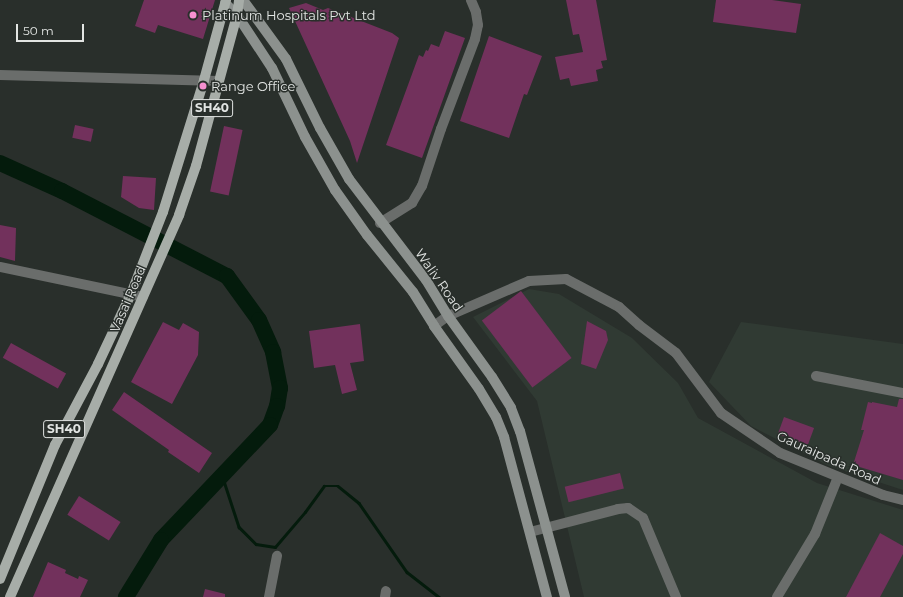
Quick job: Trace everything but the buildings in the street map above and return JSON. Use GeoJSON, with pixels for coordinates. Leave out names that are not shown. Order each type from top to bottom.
{"type":"FeatureCollection","features":[{"type":"Feature","properties":{"kind":"main road","name":"Vasai Road"},"geometry":{"type":"LineString","coordinates":[[10,597],[179,215],[196,166],[237,15],[239,0]]}},
{"type":"Feature","properties":{"kind":"main road","name":"Waliv Road"},"geometry":{"type":"LineString","coordinates":[[243,0],[286,59],[320,128],[342,166],[380,222],[426,280],[448,316],[492,377],[511,408],[520,431],[565,597]]}},
{"type":"Feature","properties":{"kind":"main road","name":"Vasai Road"},"geometry":{"type":"LineString","coordinates":[[0,579],[34,493],[56,445],[131,294],[162,212],[204,80],[226,2]]}},
{"type":"Feature","properties":{"kind":"main road"},"geometry":{"type":"LineString","coordinates":[[226,2],[237,15],[272,68],[305,137],[335,190],[367,235],[413,292],[434,326],[479,389],[496,417],[504,437],[547,597]]}},
{"type":"Feature","properties":{"kind":"street"},"geometry":{"type":"LineString","coordinates":[[380,222],[412,203],[422,186],[441,129],[475,39],[478,25],[476,12],[471,0]]}},
{"type":"Feature","properties":{"kind":"street"},"geometry":{"type":"LineString","coordinates":[[0,75],[219,81]]}},
{"type":"Feature","properties":{"kind":"street"},"geometry":{"type":"LineString","coordinates":[[0,267],[131,294],[144,293]]}},
{"type":"Feature","properties":{"kind":"street","name":"Gauraipada Road"},"geometry":{"type":"LineString","coordinates":[[434,326],[448,316],[529,281],[566,279],[619,307],[676,354],[721,413],[780,453],[883,495],[903,500]]}},
{"type":"Feature","properties":{"kind":"street"},"geometry":{"type":"LineString","coordinates":[[816,376],[903,394]]}},
{"type":"Feature","properties":{"kind":"street"},"geometry":{"type":"LineString","coordinates":[[777,597],[815,534],[838,477]]}},
{"type":"Feature","properties":{"kind":"street"},"geometry":{"type":"LineString","coordinates":[[530,532],[618,509],[628,508],[643,518],[676,597]]}},
{"type":"Feature","properties":{"kind":"street"},"geometry":{"type":"LineString","coordinates":[[269,597],[278,556]]}},
{"type":"Feature","properties":{"kind":"shaded area"},"geometry":{"type":"Polygon","coordinates":[[[529,289],[559,294],[632,338],[678,383],[698,418],[817,483],[903,510],[903,597],[584,597],[537,401],[473,317],[529,289]]]}},
{"type":"Feature","properties":{"kind":"shaded area"},"geometry":{"type":"Polygon","coordinates":[[[741,322],[903,344],[903,490],[829,466],[751,426],[709,382],[741,322]]]}},
{"type":"Feature","properties":{"kind":"waterway"},"geometry":{"type":"LineString","coordinates":[[0,163],[62,191],[227,276],[259,320],[273,352],[280,388],[277,406],[270,425],[161,540],[126,597]]}},
{"type":"Feature","properties":{"kind":"waterway"},"geometry":{"type":"LineString","coordinates":[[222,475],[239,527],[256,544],[275,547],[305,512],[324,486],[338,486],[359,503],[407,572],[439,597]]}},
{"type":"Feature","properties":{"kind":"place","name":"Platinum Hospitals Pvt Ltd"},"geometry":{"type":"Point","coordinates":[193,15]}},
{"type":"Feature","properties":{"kind":"place","name":"Range Office"},"geometry":{"type":"Point","coordinates":[203,86]}}]}
